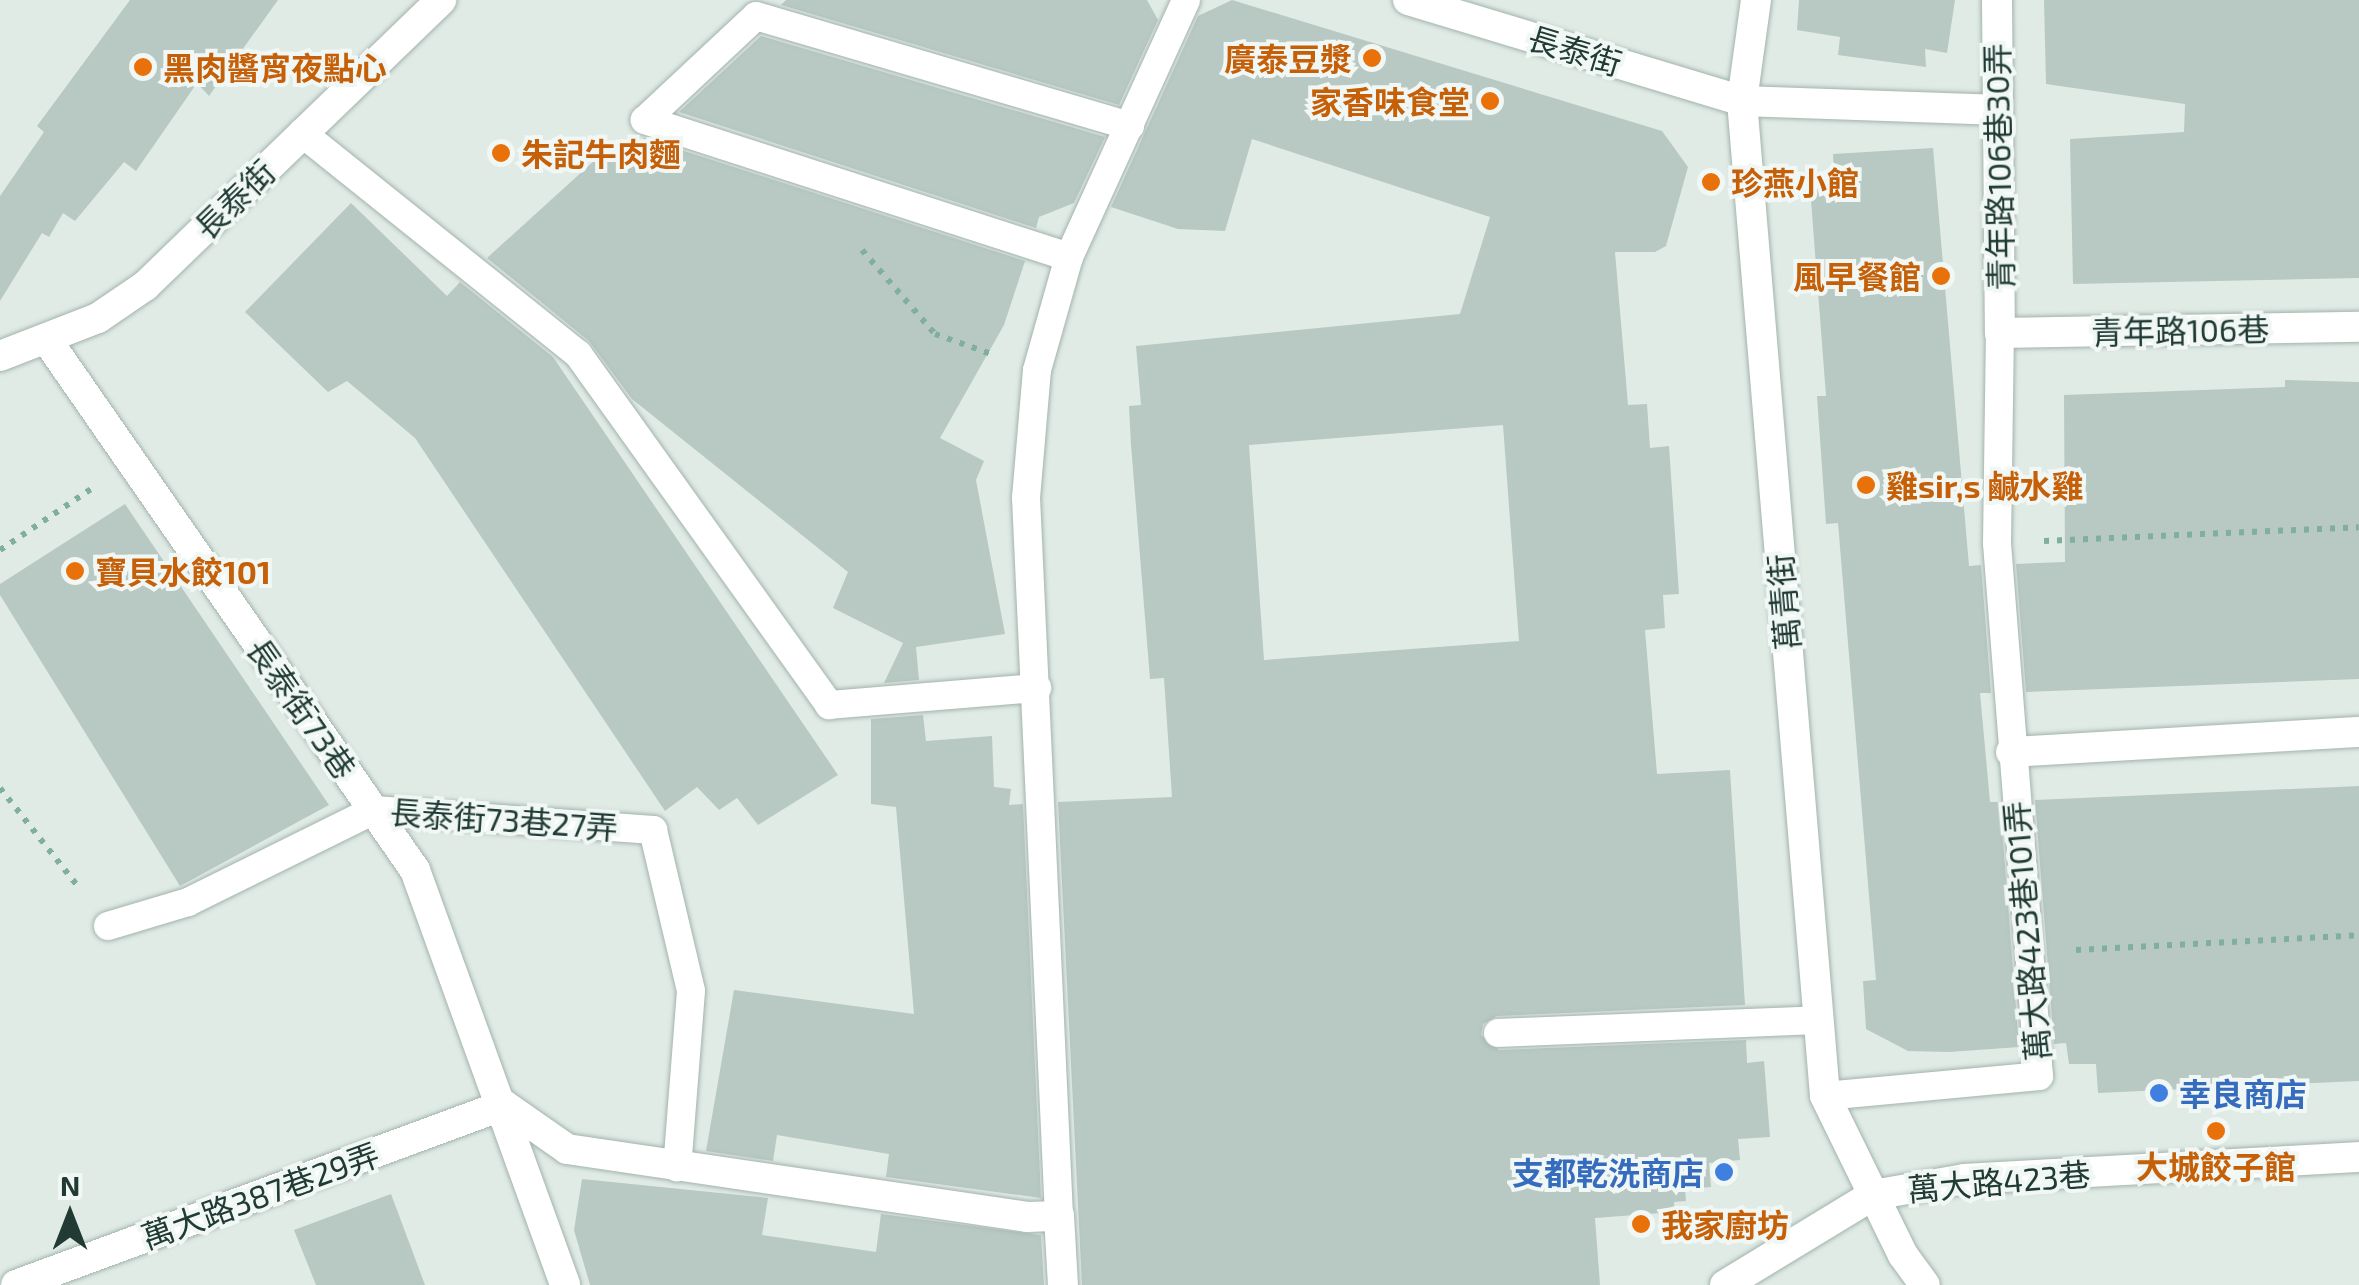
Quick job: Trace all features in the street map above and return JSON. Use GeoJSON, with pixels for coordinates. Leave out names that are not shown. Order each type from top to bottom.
{"type":"FeatureCollection","features":[{"type":"Feature","properties":{"kind":"street","name":"長泰街"},"geometry":{"type":"LineString","coordinates":[[0,356],[98,318],[145,286],[440,0]]}},
{"type":"Feature","properties":{"kind":"street","name":"長泰街"},"geometry":{"type":"LineString","coordinates":[[1408,0],[1742,101],[1994,110]]}},
{"type":"Feature","properties":{"kind":"street","name":"萬青街"},"geometry":{"type":"LineString","coordinates":[[1756,0],[1742,101],[1825,1096],[1873,1194],[1925,1285]]}},
{"type":"Feature","properties":{"kind":"street","name":"青年路106巷30弄"},"geometry":{"type":"LineString","coordinates":[[1997,0],[1994,110],[2000,334]]}},
{"type":"Feature","properties":{"kind":"street","name":"青年路106巷"},"geometry":{"type":"LineString","coordinates":[[2000,334],[2359,327]]}},
{"type":"Feature","properties":{"kind":"street","name":"長泰街73巷"},"geometry":{"type":"LineString","coordinates":[[47,340],[416,870],[566,1285]]}},
{"type":"Feature","properties":{"kind":"street"},"geometry":{"type":"LineString","coordinates":[[2011,752],[2359,732]]}},
{"type":"Feature","properties":{"kind":"street"},"geometry":{"type":"LineString","coordinates":[[504,1105],[567,1149],[1027,1217],[1059,1216],[1064,1285]]}},
{"type":"Feature","properties":{"kind":"street","name":"萬大路387巷29弄"},"geometry":{"type":"LineString","coordinates":[[16,1285],[504,1105]]}},
{"type":"Feature","properties":{"kind":"street","name":"萬大路423巷"},"geometry":{"type":"LineString","coordinates":[[1725,1285],[1873,1194],[1965,1178],[2359,1157]]}},
{"type":"Feature","properties":{"kind":"lane"},"geometry":{"type":"LineString","coordinates":[[1059,1216],[1026,498],[1037,370],[1069,256],[1186,0]]}},
{"type":"Feature","properties":{"kind":"lane"},"geometry":{"type":"LineString","coordinates":[[1069,256],[645,120],[756,16],[1130,126]]}},
{"type":"Feature","properties":{"kind":"lane"},"geometry":{"type":"LineString","coordinates":[[302,133],[578,354],[829,705],[1037,688]]}},
{"type":"Feature","properties":{"kind":"lane","name":"萬大路423巷101弄"},"geometry":{"type":"LineString","coordinates":[[1825,1096],[2039,1076],[2011,752],[1998,542],[2000,334]]}},
{"type":"Feature","properties":{"kind":"lane"},"geometry":{"type":"LineString","coordinates":[[108,926],[188,902],[374,810]]}},
{"type":"Feature","properties":{"kind":"lane","name":"長泰街73巷27弄"},"geometry":{"type":"LineString","coordinates":[[374,810],[653,830],[690,991],[677,1167]]}},
{"type":"Feature","properties":{"kind":"lane"},"geometry":{"type":"LineString","coordinates":[[1498,1034],[1816,1020]]}},
{"type":"Feature","properties":{"kind":"path"},"geometry":{"type":"LineString","coordinates":[[862,250],[935,334],[1037,370]]}},
{"type":"Feature","properties":{"kind":"path"},"geometry":{"type":"LineString","coordinates":[[0,550],[130,462]]}},
{"type":"Feature","properties":{"kind":"path"},"geometry":{"type":"LineString","coordinates":[[1998,542],[2359,527]]}},
{"type":"Feature","properties":{"kind":"path"},"geometry":{"type":"LineString","coordinates":[[0,788],[108,926]]}},
{"type":"Feature","properties":{"kind":"path"},"geometry":{"type":"LineString","coordinates":[[2030,952],[2359,935]]}},
{"type":"Feature","properties":{"kind":"building"},"geometry":{"type":"Polygon","coordinates":[[[130,0],[278,0],[209,96],[197,83],[136,171],[124,162],[75,221],[63,213],[49,237],[42,233],[0,301],[0,196],[44,132],[37,126],[130,0]]]}},
{"type":"Feature","properties":{"kind":"building"},"geometry":{"type":"Polygon","coordinates":[[[786,0],[1147,0],[1158,20],[1119,105],[781,5],[786,0]]]}},
{"type":"Feature","properties":{"kind":"building"},"geometry":{"type":"Polygon","coordinates":[[[1232,0],[1662,131],[1688,167],[1666,246],[1655,252],[1615,252],[1628,405],[1647,404],[1650,448],[1669,446],[1679,594],[1663,595],[1665,628],[1645,630],[1657,774],[1730,770],[1745,1005],[1497,1016],[1483,1024],[1481,1035],[1499,1050],[1746,1040],[1747,1063],[1764,1061],[1770,1137],[1738,1139],[1740,1160],[1709,1163],[1711,1187],[1685,1189],[1686,1201],[1674,1202],[1675,1212],[1595,1218],[1600,1285],[1082,1285],[1058,802],[1172,797],[1164,678],[1150,679],[1131,445],[1129,406],[1141,405],[1136,346],[1460,314],[1490,217],[1252,139],[1225,231],[1178,229],[1111,207],[1198,16],[1232,0]],[[1503,425],[1249,445],[1264,660],[1519,641],[1503,425]]]}},
{"type":"Feature","properties":{"kind":"building"},"geometry":{"type":"Polygon","coordinates":[[[1799,0],[1955,0],[1947,53],[1925,49],[1926,67],[1838,55],[1840,37],[1797,30],[1799,0]]]}},
{"type":"Feature","properties":{"kind":"building"},"geometry":{"type":"Polygon","coordinates":[[[2044,0],[2359,0],[2359,278],[2073,284],[2070,139],[2184,132],[2185,104],[2046,84],[2044,0]]]}},
{"type":"Feature","properties":{"kind":"building"},"geometry":{"type":"Polygon","coordinates":[[[761,36],[1105,137],[1074,203],[1039,217],[1036,228],[679,112],[761,36]]]}},
{"type":"Feature","properties":{"kind":"building"},"geometry":{"type":"Polygon","coordinates":[[[644,138],[1025,261],[1004,325],[940,438],[984,461],[976,480],[1005,634],[916,647],[919,680],[884,683],[903,643],[833,608],[848,572],[632,399],[589,341],[487,258],[618,139],[632,149],[644,138]]]}},
{"type":"Feature","properties":{"kind":"building"},"geometry":{"type":"Polygon","coordinates":[[[1933,148],[1969,566],[1981,565],[1991,693],[1980,693],[1990,802],[2000,802],[2019,1047],[1949,1052],[1908,1051],[1866,1029],[1863,981],[1876,980],[1838,523],[1826,524],[1817,396],[1826,396],[1809,174],[1834,173],[1833,154],[1933,148]]]}},
{"type":"Feature","properties":{"kind":"building"},"geometry":{"type":"Polygon","coordinates":[[[351,203],[447,296],[460,282],[553,357],[838,775],[758,825],[737,798],[719,810],[697,787],[665,811],[415,438],[347,381],[328,392],[245,312],[351,203]]]}},
{"type":"Feature","properties":{"kind":"building"},"geometry":{"type":"Polygon","coordinates":[[[2285,380],[2359,382],[2359,679],[2026,692],[2016,564],[2065,562],[2064,395],[2285,387],[2285,380]]]}},
{"type":"Feature","properties":{"kind":"building"},"geometry":{"type":"Polygon","coordinates":[[[125,504],[329,805],[180,886],[0,595],[0,584],[125,504]]]}},
{"type":"Feature","properties":{"kind":"building"},"geometry":{"type":"Polygon","coordinates":[[[923,715],[926,741],[992,736],[994,787],[1011,789],[1009,805],[1023,804],[1041,1198],[886,1177],[889,1154],[777,1135],[773,1161],[706,1151],[734,990],[914,1014],[896,807],[871,804],[871,719],[923,715]]]}},
{"type":"Feature","properties":{"kind":"building"},"geometry":{"type":"Polygon","coordinates":[[[2359,786],[2359,1081],[2098,1093],[2096,1064],[2069,1064],[2066,1043],[2054,1044],[2035,800],[2359,786]]]}},
{"type":"Feature","properties":{"kind":"building"},"geometry":{"type":"Polygon","coordinates":[[[582,1179],[768,1198],[762,1235],[876,1252],[881,1214],[1041,1235],[1044,1285],[590,1285],[574,1230],[582,1179]]]}},
{"type":"Feature","properties":{"kind":"building"},"geometry":{"type":"Polygon","coordinates":[[[391,1194],[425,1285],[316,1285],[294,1230],[391,1194]]]}},
{"type":"Feature","properties":{"kind":"place","name":"廣泰豆漿"},"geometry":{"type":"Point","coordinates":[1372,58]}},
{"type":"Feature","properties":{"kind":"place","name":"黑肉醬宵夜點心"},"geometry":{"type":"Point","coordinates":[143,67]}},
{"type":"Feature","properties":{"kind":"place","name":"家香味食堂"},"geometry":{"type":"Point","coordinates":[1490,101]}},
{"type":"Feature","properties":{"kind":"place","name":"朱記牛肉麵"},"geometry":{"type":"Point","coordinates":[501,153]}},
{"type":"Feature","properties":{"kind":"place","name":"珍燕小館"},"geometry":{"type":"Point","coordinates":[1711,182]}},
{"type":"Feature","properties":{"kind":"place","name":"風早餐館"},"geometry":{"type":"Point","coordinates":[1941,276]}},
{"type":"Feature","properties":{"kind":"place","name":"雞sir,s 鹹水雞"},"geometry":{"type":"Point","coordinates":[1866,485]}},
{"type":"Feature","properties":{"kind":"place","name":"寶貝水餃101"},"geometry":{"type":"Point","coordinates":[75,571]}},
{"type":"Feature","properties":{"kind":"place","name":"幸良商店"},"geometry":{"type":"Point","coordinates":[2159,1093]}},
{"type":"Feature","properties":{"kind":"place","name":"大城餃子館"},"geometry":{"type":"Point","coordinates":[2216,1131]}},
{"type":"Feature","properties":{"kind":"place","name":"支都乾洗商店"},"geometry":{"type":"Point","coordinates":[1724,1172]}},
{"type":"Feature","properties":{"kind":"place","name":"我家廚坊"},"geometry":{"type":"Point","coordinates":[1641,1224]}}]}
